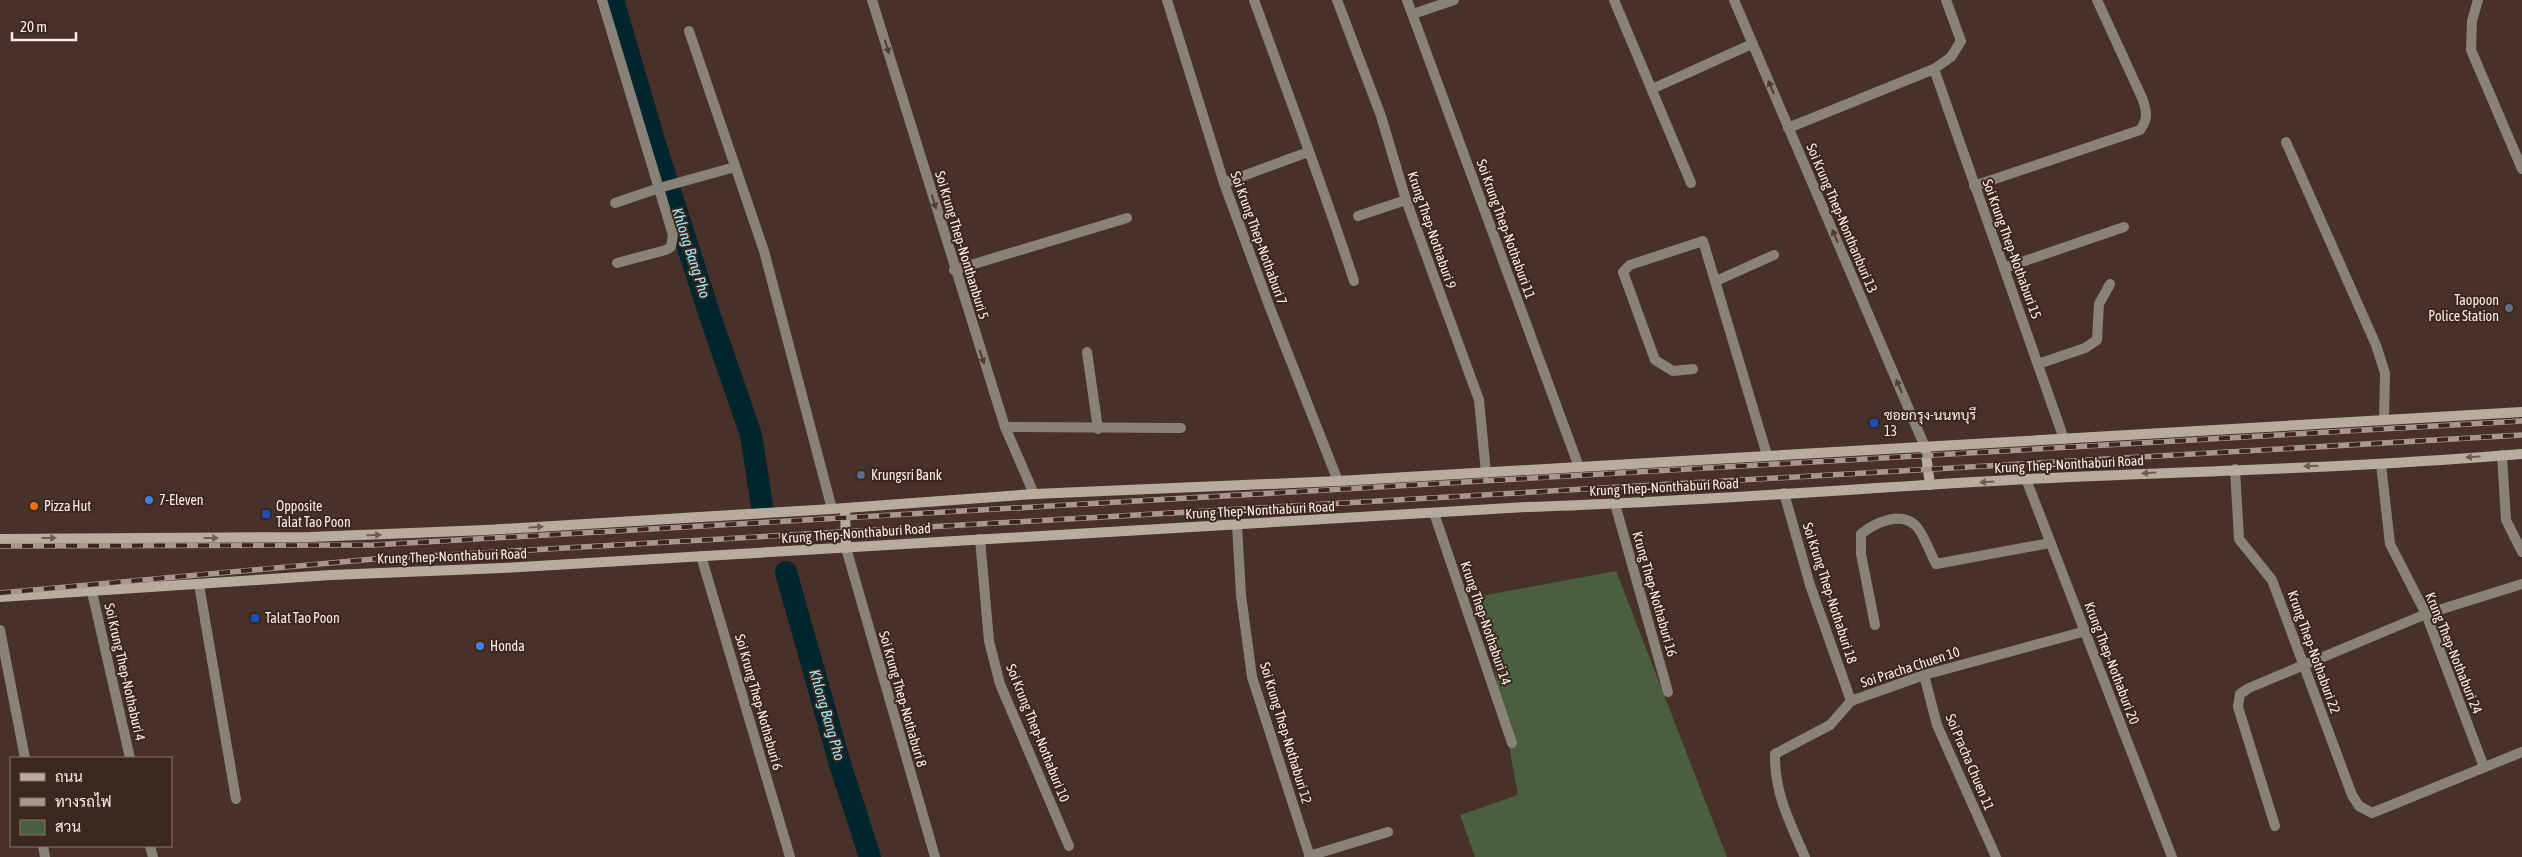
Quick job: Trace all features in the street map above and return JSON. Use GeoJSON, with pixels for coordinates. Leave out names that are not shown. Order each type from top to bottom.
{"type":"FeatureCollection","features":[{"type":"Feature","properties":{"kind":"main road","name":"Krung Thep-Nonthaburi Road"},"geometry":{"type":"LineString","coordinates":[[0,538],[310,537],[486,530],[832,509],[1034,494],[1338,481],[2522,412]]}},
{"type":"Feature","properties":{"kind":"main road"},"geometry":{"type":"LineString","coordinates":[[1925,447],[1930,485]]}},
{"type":"Feature","properties":{"kind":"main road","name":"Krung Thep-Nonthaburi Road"},"geometry":{"type":"LineString","coordinates":[[0,597],[331,575],[503,568],[1434,513],[2235,469],[2381,464],[2522,454]]}},
{"type":"Feature","properties":{"kind":"main road"},"geometry":{"type":"LineString","coordinates":[[845,508],[846,548]]}},
{"type":"Feature","properties":{"kind":"street"},"geometry":{"type":"LineString","coordinates":[[602,0],[673,236],[671,247],[617,263]]}},
{"type":"Feature","properties":{"kind":"street","name":"Soi Krung Thep-Nonthanburi 5"},"geometry":{"type":"LineString","coordinates":[[872,0],[954,270],[1005,427],[1034,494]]}},
{"type":"Feature","properties":{"kind":"street","name":"Soi Krung Thep-Nothaburi 7"},"geometry":{"type":"LineString","coordinates":[[1166,0],[1224,183],[1270,308],[1338,481]]}},
{"type":"Feature","properties":{"kind":"street"},"geometry":{"type":"LineString","coordinates":[[1254,0],[1308,152],[1324,188],[1354,281]]}},
{"type":"Feature","properties":{"kind":"street","name":"Krung Thep-Nothaburi 9"},"geometry":{"type":"LineString","coordinates":[[1337,0],[1381,116],[1406,200],[1479,400],[1486,472]]}},
{"type":"Feature","properties":{"kind":"street","name":"Soi Krung Thep-Nothaburi 11"},"geometry":{"type":"LineString","coordinates":[[1408,0],[1579,466]]}},
{"type":"Feature","properties":{"kind":"street"},"geometry":{"type":"LineString","coordinates":[[1412,14],[1454,0]]}},
{"type":"Feature","properties":{"kind":"street"},"geometry":{"type":"LineString","coordinates":[[1614,0],[1691,183]]}},
{"type":"Feature","properties":{"kind":"street","name":"Soi Krung Thep-Nonthanburi 13"},"geometry":{"type":"LineString","coordinates":[[1734,0],[1925,447]]}},
{"type":"Feature","properties":{"kind":"street"},"geometry":{"type":"LineString","coordinates":[[1788,128],[1934,68],[1951,57],[1961,41],[1946,0]]}},
{"type":"Feature","properties":{"kind":"street"},"geometry":{"type":"LineString","coordinates":[[1974,186],[2140,130],[2144,124],[2148,114],[2143,100],[2097,0]]}},
{"type":"Feature","properties":{"kind":"street"},"geometry":{"type":"LineString","coordinates":[[2478,0],[2472,21],[2472,50],[2522,168]]}},
{"type":"Feature","properties":{"kind":"street"},"geometry":{"type":"LineString","coordinates":[[689,31],[764,251],[832,509]]}},
{"type":"Feature","properties":{"kind":"street"},"geometry":{"type":"LineString","coordinates":[[1652,89],[1752,44]]}},
{"type":"Feature","properties":{"kind":"street","name":"Soi Krung Thep-Nothaburi 15"},"geometry":{"type":"LineString","coordinates":[[1934,68],[2064,439]]}},
{"type":"Feature","properties":{"kind":"street"},"geometry":{"type":"LineString","coordinates":[[2286,142],[2376,345],[2385,373],[2384,420]]}},
{"type":"Feature","properties":{"kind":"street"},"geometry":{"type":"LineString","coordinates":[[1224,183],[1308,152]]}},
{"type":"Feature","properties":{"kind":"street"},"geometry":{"type":"LineString","coordinates":[[615,204],[659,188],[735,167]]}},
{"type":"Feature","properties":{"kind":"street"},"geometry":{"type":"LineString","coordinates":[[1358,216],[1406,200]]}},
{"type":"Feature","properties":{"kind":"street"},"geometry":{"type":"LineString","coordinates":[[954,270],[1128,218]]}},
{"type":"Feature","properties":{"kind":"street"},"geometry":{"type":"LineString","coordinates":[[2004,268],[2124,227]]}},
{"type":"Feature","properties":{"kind":"street"},"geometry":{"type":"LineString","coordinates":[[1693,369],[1674,371],[1655,360],[1622,272],[1630,265],[1703,241],[1767,455]]}},
{"type":"Feature","properties":{"kind":"street"},"geometry":{"type":"LineString","coordinates":[[1716,281],[1774,255]]}},
{"type":"Feature","properties":{"kind":"street"},"geometry":{"type":"LineString","coordinates":[[2038,364],[2085,348],[2097,340],[2099,304],[2110,284]]}},
{"type":"Feature","properties":{"kind":"street"},"geometry":{"type":"LineString","coordinates":[[1087,352],[1098,429]]}},
{"type":"Feature","properties":{"kind":"street"},"geometry":{"type":"LineString","coordinates":[[1005,427],[1181,428]]}},
{"type":"Feature","properties":{"kind":"street"},"geometry":{"type":"LineString","coordinates":[[2502,456],[2506,520],[2522,552]]}},
{"type":"Feature","properties":{"kind":"street","name":"Krung Thep-Nothaburi 24"},"geometry":{"type":"LineString","coordinates":[[2381,464],[2390,544],[2426,614],[2484,767]]}},
{"type":"Feature","properties":{"kind":"street","name":"Krung Thep-Nothaburi 22"},"geometry":{"type":"LineString","coordinates":[[2235,469],[2239,539],[2272,580],[2352,795],[2359,806],[2372,813],[2484,767]]}},
{"type":"Feature","properties":{"kind":"street","name":"Krung Thep-Nothaburi 20"},"geometry":{"type":"LineString","coordinates":[[2026,480],[2172,857]]}},
{"type":"Feature","properties":{"kind":"street","name":"Soi Krung Thep-Nothaburi 18"},"geometry":{"type":"LineString","coordinates":[[1784,494],[1810,585],[1851,701]]}},
{"type":"Feature","properties":{"kind":"street","name":"Krung Thep-Nothaburi 16"},"geometry":{"type":"LineString","coordinates":[[1615,504],[1668,692]]}},
{"type":"Feature","properties":{"kind":"street","name":"Krung Thep-Nothaburi 14"},"geometry":{"type":"LineString","coordinates":[[1434,513],[1512,743]]}},
{"type":"Feature","properties":{"kind":"street"},"geometry":{"type":"LineString","coordinates":[[1875,625],[1860,554],[1861,534],[1874,524],[1902,518],[1917,526],[1936,564],[2050,543]]}},
{"type":"Feature","properties":{"kind":"street","name":"Soi Krung Thep-Nothaburi 12"},"geometry":{"type":"LineString","coordinates":[[1237,525],[1241,595],[1252,677],[1309,856]]}},
{"type":"Feature","properties":{"kind":"street","name":"Soi Krung Thep-Nothaburi 10"},"geometry":{"type":"LineString","coordinates":[[980,539],[989,641],[1000,684],[1069,846]]}},
{"type":"Feature","properties":{"kind":"street","name":"Soi Krung Thep-Nothaburi 8"},"geometry":{"type":"LineString","coordinates":[[846,548],[935,857]]}},
{"type":"Feature","properties":{"kind":"street","name":"Soi Krung Thep-Nothaburi 6"},"geometry":{"type":"LineString","coordinates":[[702,556],[790,857]]}},
{"type":"Feature","properties":{"kind":"street"},"geometry":{"type":"LineString","coordinates":[[2275,826],[2238,707],[2240,694],[2249,688],[2426,614],[2522,584]]}},
{"type":"Feature","properties":{"kind":"street"},"geometry":{"type":"LineString","coordinates":[[199,585],[236,799]]}},
{"type":"Feature","properties":{"kind":"street","name":"Soi Krung Thep-Nothaburi 4"},"geometry":{"type":"LineString","coordinates":[[92,592],[130,757]]}},
{"type":"Feature","properties":{"kind":"street"},"geometry":{"type":"LineString","coordinates":[[0,630],[25,757]]}},
{"type":"Feature","properties":{"kind":"street","name":"Soi Pracha Chuen 10"},"geometry":{"type":"LineString","coordinates":[[1805,857],[1781,802],[1774,773],[1775,754],[1830,725],[1851,701],[1924,675],[2086,631]]}},
{"type":"Feature","properties":{"kind":"street","name":"Soi Pracha Chuen 11"},"geometry":{"type":"LineString","coordinates":[[1924,675],[1937,725],[1996,857]]}},
{"type":"Feature","properties":{"kind":"street"},"geometry":{"type":"LineString","coordinates":[[2484,767],[2522,752]]}},
{"type":"Feature","properties":{"kind":"street"},"geometry":{"type":"LineString","coordinates":[[1309,856],[1388,832]]}},
{"type":"Feature","properties":{"kind":"green space"},"geometry":{"type":"Polygon","coordinates":[[[1616,571],[1727,857],[1475,857],[1460,815],[1518,795],[1481,596],[1616,571]]]}},
{"type":"Feature","properties":{"kind":"waterway","name":"Khlong Bang Pho"},"geometry":{"type":"LineString","coordinates":[[613,0],[656,147],[710,316],[751,435],[762,506]]}},
{"type":"Feature","properties":{"kind":"waterway","name":"Khlong Bang Pho"},"geometry":{"type":"LineString","coordinates":[[786,572],[840,764],[870,857]]}},
{"type":"Feature","properties":{"kind":"railway"},"geometry":{"type":"LineString","coordinates":[[0,546],[373,545],[2522,421]]}},
{"type":"Feature","properties":{"kind":"railway"},"geometry":{"type":"LineString","coordinates":[[0,593],[374,559],[2522,435]]}},
{"type":"Feature","properties":{"kind":"place","name":"Taopoon Police Station"},"geometry":{"type":"Point","coordinates":[2509,308]}},
{"type":"Feature","properties":{"kind":"place","name":"ซอยกรุง-นนทบุรี 13"},"geometry":{"type":"Point","coordinates":[1874,423]}},
{"type":"Feature","properties":{"kind":"place","name":"Krungsri Bank"},"geometry":{"type":"Point","coordinates":[861,475]}},
{"type":"Feature","properties":{"kind":"place","name":"7-Eleven"},"geometry":{"type":"Point","coordinates":[149,500]}},
{"type":"Feature","properties":{"kind":"place","name":"Pizza Hut"},"geometry":{"type":"Point","coordinates":[34,506]}},
{"type":"Feature","properties":{"kind":"place","name":"Opposite Talat Tao Poon"},"geometry":{"type":"Point","coordinates":[266,514]}},
{"type":"Feature","properties":{"kind":"place","name":"Talat Tao Poon"},"geometry":{"type":"Point","coordinates":[255,618]}},
{"type":"Feature","properties":{"kind":"place","name":"Honda"},"geometry":{"type":"Point","coordinates":[480,646]}}]}
